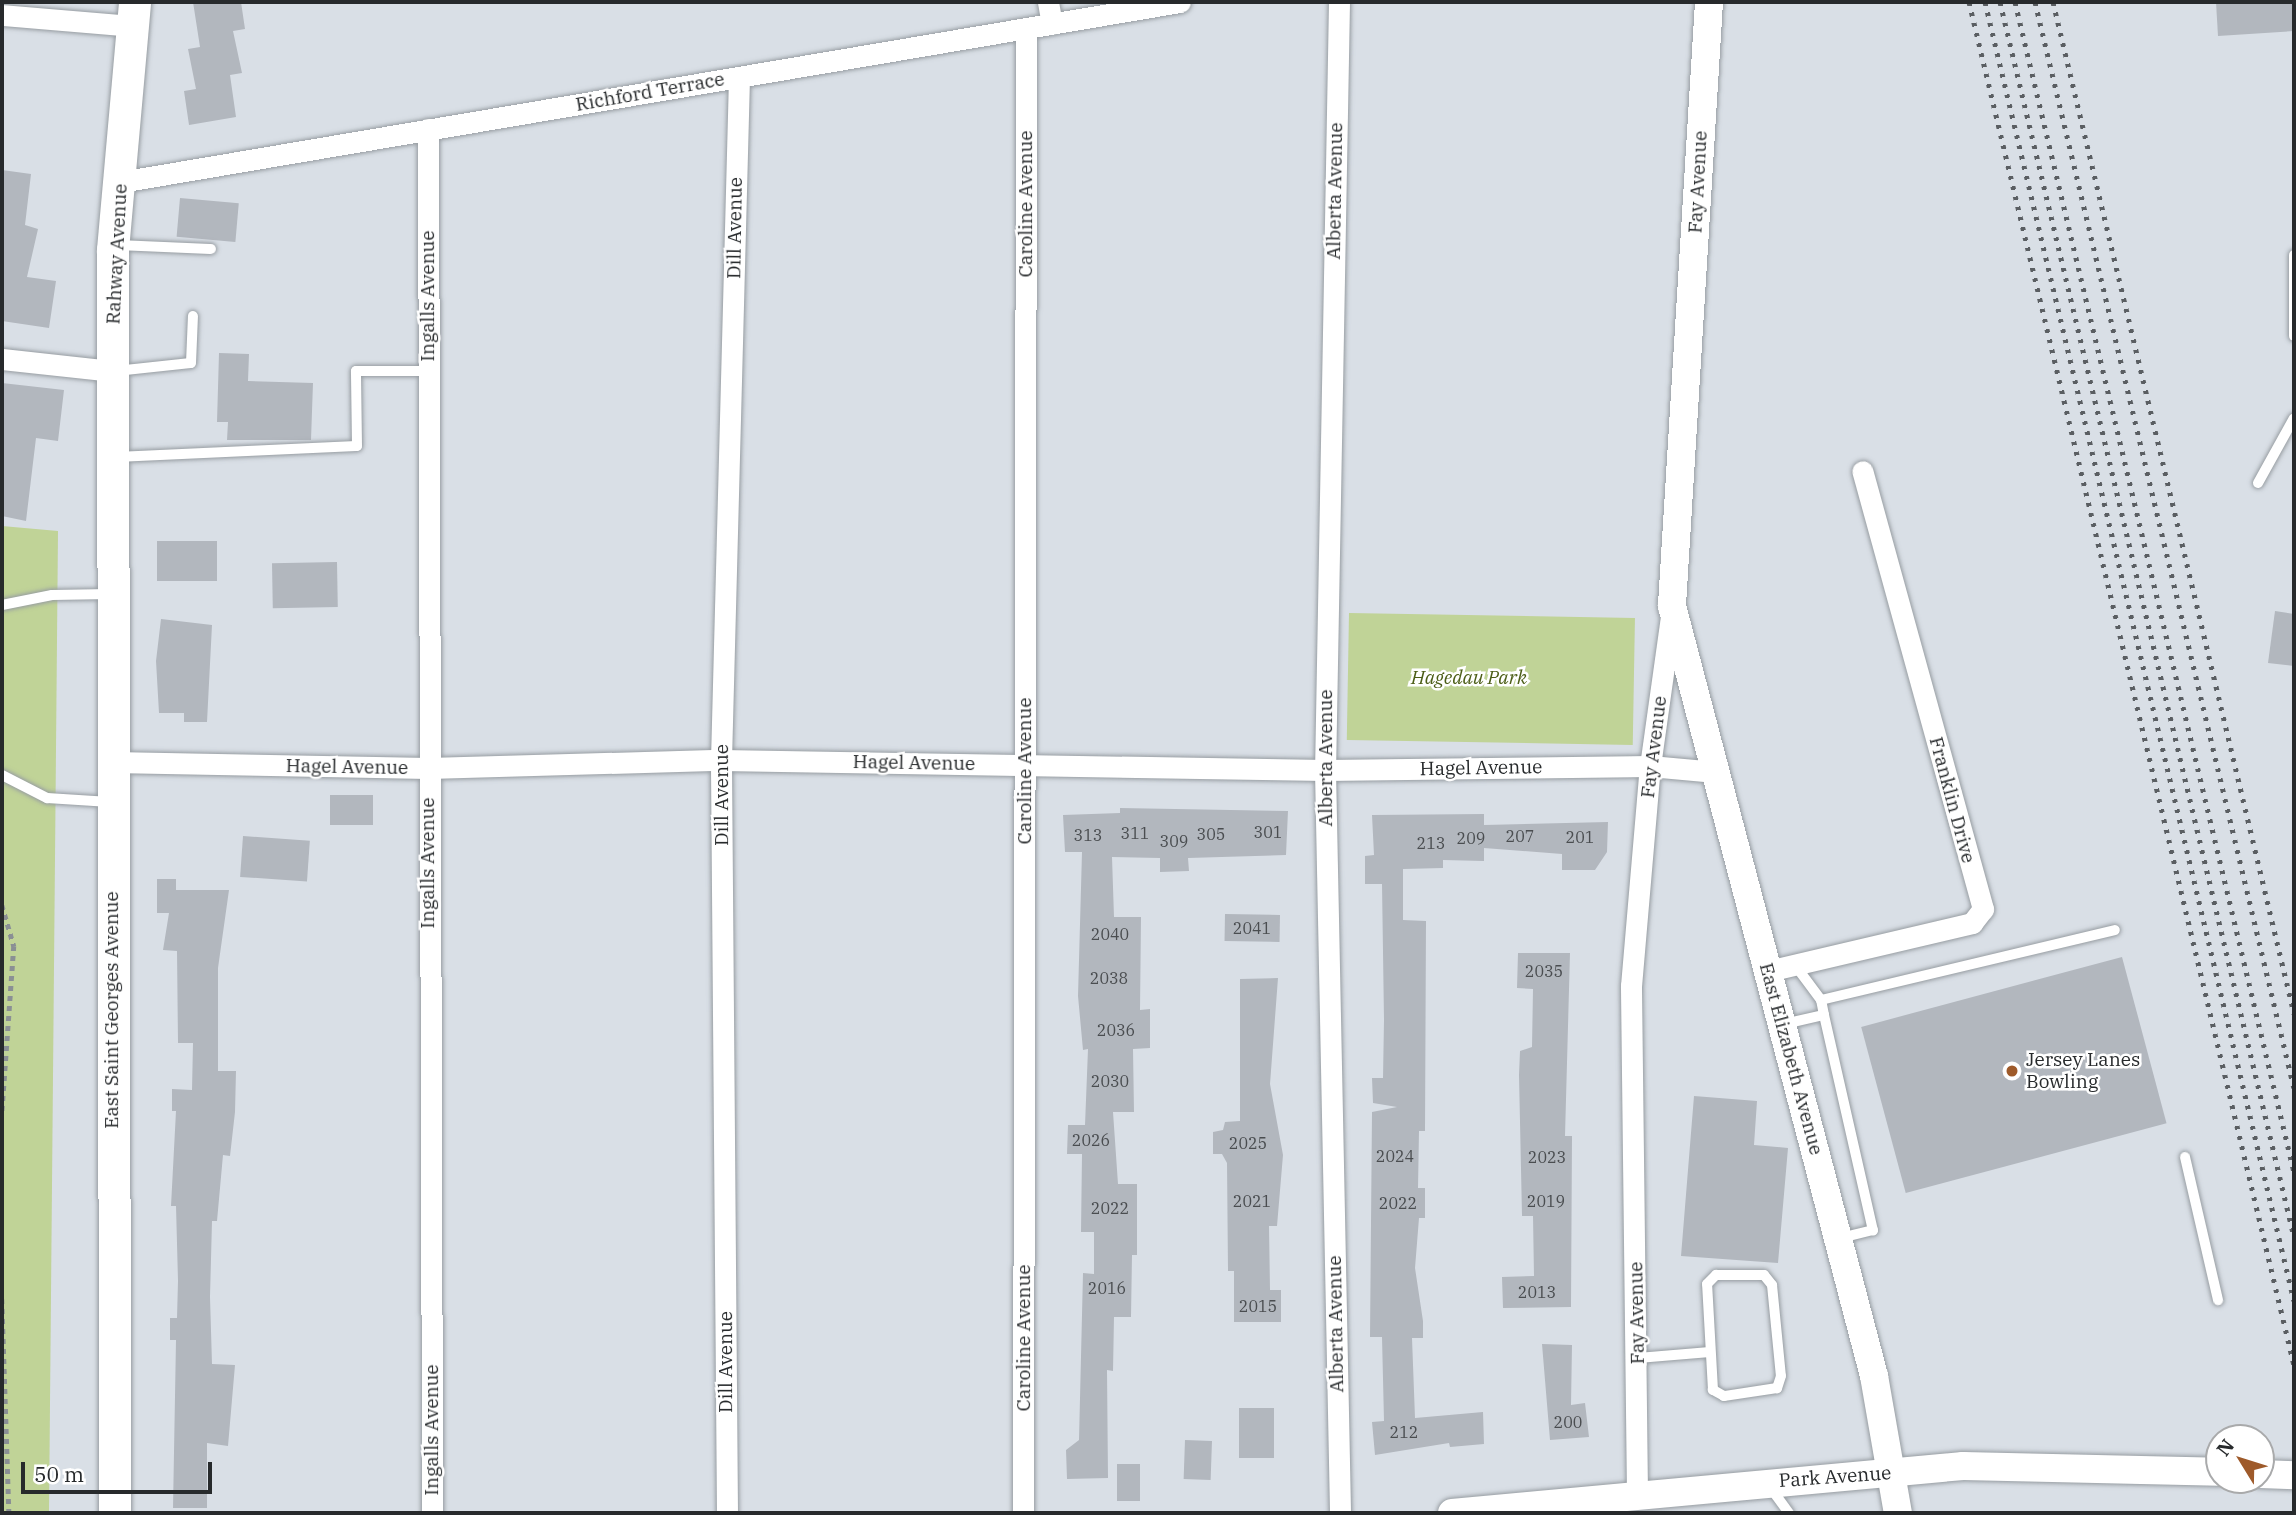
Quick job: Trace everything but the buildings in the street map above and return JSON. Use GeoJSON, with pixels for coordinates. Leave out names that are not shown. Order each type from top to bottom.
{"type":"FeatureCollection","features":[{"type":"Feature","properties":{"kind":"main road","name":"Rahway Avenue"},"geometry":{"type":"LineString","coordinates":[[111,507],[114,245],[134,14]]}},
{"type":"Feature","properties":{"kind":"main road","name":"East Saint Georges Avenue"},"geometry":{"type":"LineString","coordinates":[[111,507],[115,1513]]}},
{"type":"Feature","properties":{"kind":"street"},"geometry":{"type":"LineString","coordinates":[[1048,2],[1052,23]]}},
{"type":"Feature","properties":{"kind":"street","name":"Richford Terrace"},"geometry":{"type":"LineString","coordinates":[[120,181],[1180,2]]}},
{"type":"Feature","properties":{"kind":"street","name":"Alberta Avenue"},"geometry":{"type":"LineString","coordinates":[[1339,2],[1325,770],[1340,1513]]}},
{"type":"Feature","properties":{"kind":"street","name":"Fay Avenue"},"geometry":{"type":"LineString","coordinates":[[1637,1494],[1638,1358],[1631,986],[1650,766],[1672,607],[1709,2]]}},
{"type":"Feature","properties":{"kind":"street"},"geometry":{"type":"LineString","coordinates":[[2,15],[134,14]]}},
{"type":"Feature","properties":{"kind":"street","name":"Caroline Avenue"},"geometry":{"type":"LineString","coordinates":[[1023,1513],[1026,28]]}},
{"type":"Feature","properties":{"kind":"street","name":"Dill Avenue"},"geometry":{"type":"LineString","coordinates":[[727,1513],[721,760],[739,77]]}},
{"type":"Feature","properties":{"kind":"street","name":"Ingalls Avenue"},"geometry":{"type":"LineString","coordinates":[[428,130],[432,1513]]}},
{"type":"Feature","properties":{"kind":"street"},"geometry":{"type":"LineString","coordinates":[[2,359],[113,371]]}},
{"type":"Feature","properties":{"kind":"street","name":"Franklin Drive"},"geometry":{"type":"LineString","coordinates":[[1768,971],[1972,923],[1983,909],[1862,471]]}},
{"type":"Feature","properties":{"kind":"street","name":"East Elizabeth Avenue"},"geometry":{"type":"LineString","coordinates":[[1672,607],[1874,1376],[1898,1513]]}},
{"type":"Feature","properties":{"kind":"street","name":"Hagel Avenue"},"geometry":{"type":"LineString","coordinates":[[113,762],[428,768],[721,760],[1325,770],[1650,766],[1716,772]]}},
{"type":"Feature","properties":{"kind":"street","name":"Park Avenue"},"geometry":{"type":"LineString","coordinates":[[1452,1513],[1574,1506],[1637,1494],[1963,1466],[2205,1472]]}},
{"type":"Feature","properties":{"kind":"street"},"geometry":{"type":"LineString","coordinates":[[2275,1474],[2294,1475]]}},
{"type":"Feature","properties":{"kind":"lane"},"geometry":{"type":"LineString","coordinates":[[114,245],[211,249]]}},
{"type":"Feature","properties":{"kind":"lane"},"geometry":{"type":"LineString","coordinates":[[2294,255],[2294,336]]}},
{"type":"Feature","properties":{"kind":"lane"},"geometry":{"type":"LineString","coordinates":[[113,371],[191,363],[192,316]]}},
{"type":"Feature","properties":{"kind":"lane"},"geometry":{"type":"LineString","coordinates":[[113,457],[357,446],[356,371],[428,371]]}},
{"type":"Feature","properties":{"kind":"lane"},"geometry":{"type":"LineString","coordinates":[[2258,483],[2294,418]]}},
{"type":"Feature","properties":{"kind":"lane"},"geometry":{"type":"LineString","coordinates":[[2,605],[52,595],[113,594]]}},
{"type":"Feature","properties":{"kind":"lane"},"geometry":{"type":"LineString","coordinates":[[2,775],[47,799],[112,802]]}},
{"type":"Feature","properties":{"kind":"lane"},"geometry":{"type":"LineString","coordinates":[[1821,1000],[2115,930]]}},
{"type":"Feature","properties":{"kind":"lane"},"geometry":{"type":"LineString","coordinates":[[1795,965],[1821,1000],[1873,1230],[1838,1239]]}},
{"type":"Feature","properties":{"kind":"lane"},"geometry":{"type":"LineString","coordinates":[[1782,1024],[1825,1015]]}},
{"type":"Feature","properties":{"kind":"lane"},"geometry":{"type":"LineString","coordinates":[[2185,1157],[2218,1300]]}},
{"type":"Feature","properties":{"kind":"lane"},"geometry":{"type":"LineString","coordinates":[[1716,1275],[1764,1275],[1772,1285],[1781,1376],[1777,1388],[1724,1396],[1713,1390],[1710,1352],[1707,1284],[1716,1275]]}},
{"type":"Feature","properties":{"kind":"lane"},"geometry":{"type":"LineString","coordinates":[[1638,1358],[1710,1352]]}},
{"type":"Feature","properties":{"kind":"lane"},"geometry":{"type":"LineString","coordinates":[[1767,1482],[1788,1513]]}},
{"type":"Feature","properties":{"kind":"path"},"geometry":{"type":"LineString","coordinates":[[2,905],[14,946],[2,1113]]}},
{"type":"Feature","properties":{"kind":"path"},"geometry":{"type":"LineString","coordinates":[[2,1299],[9,1513]]}},
{"type":"Feature","properties":{"kind":"green space"},"geometry":{"type":"Polygon","coordinates":[[[2,526],[58,531],[49,1513],[2,1513],[2,526]]]}},
{"type":"Feature","properties":{"kind":"green space","name":"Hagedau Park"},"geometry":{"type":"Polygon","coordinates":[[[1349,613],[1635,618],[1633,745],[1347,740],[1349,613]]]}},
{"type":"Feature","properties":{"kind":"railway"},"geometry":{"type":"LineString","coordinates":[[1969,2],[2294,1365]]}},
{"type":"Feature","properties":{"kind":"railway"},"geometry":{"type":"LineString","coordinates":[[1985,2],[2294,1301]]}},
{"type":"Feature","properties":{"kind":"railway"},"geometry":{"type":"LineString","coordinates":[[2000,2],[2294,1237]]}},
{"type":"Feature","properties":{"kind":"railway"},"geometry":{"type":"LineString","coordinates":[[2015,2],[2294,1172]]}},
{"type":"Feature","properties":{"kind":"railway"},"geometry":{"type":"LineString","coordinates":[[2035,2],[2294,1088]]}},
{"type":"Feature","properties":{"kind":"railway"},"geometry":{"type":"LineString","coordinates":[[2053,2],[2294,1014]]}},
{"type":"Feature","properties":{"kind":"place","name":"Jersey Lanes Bowling"},"geometry":{"type":"Point","coordinates":[2012,1071]}}]}
